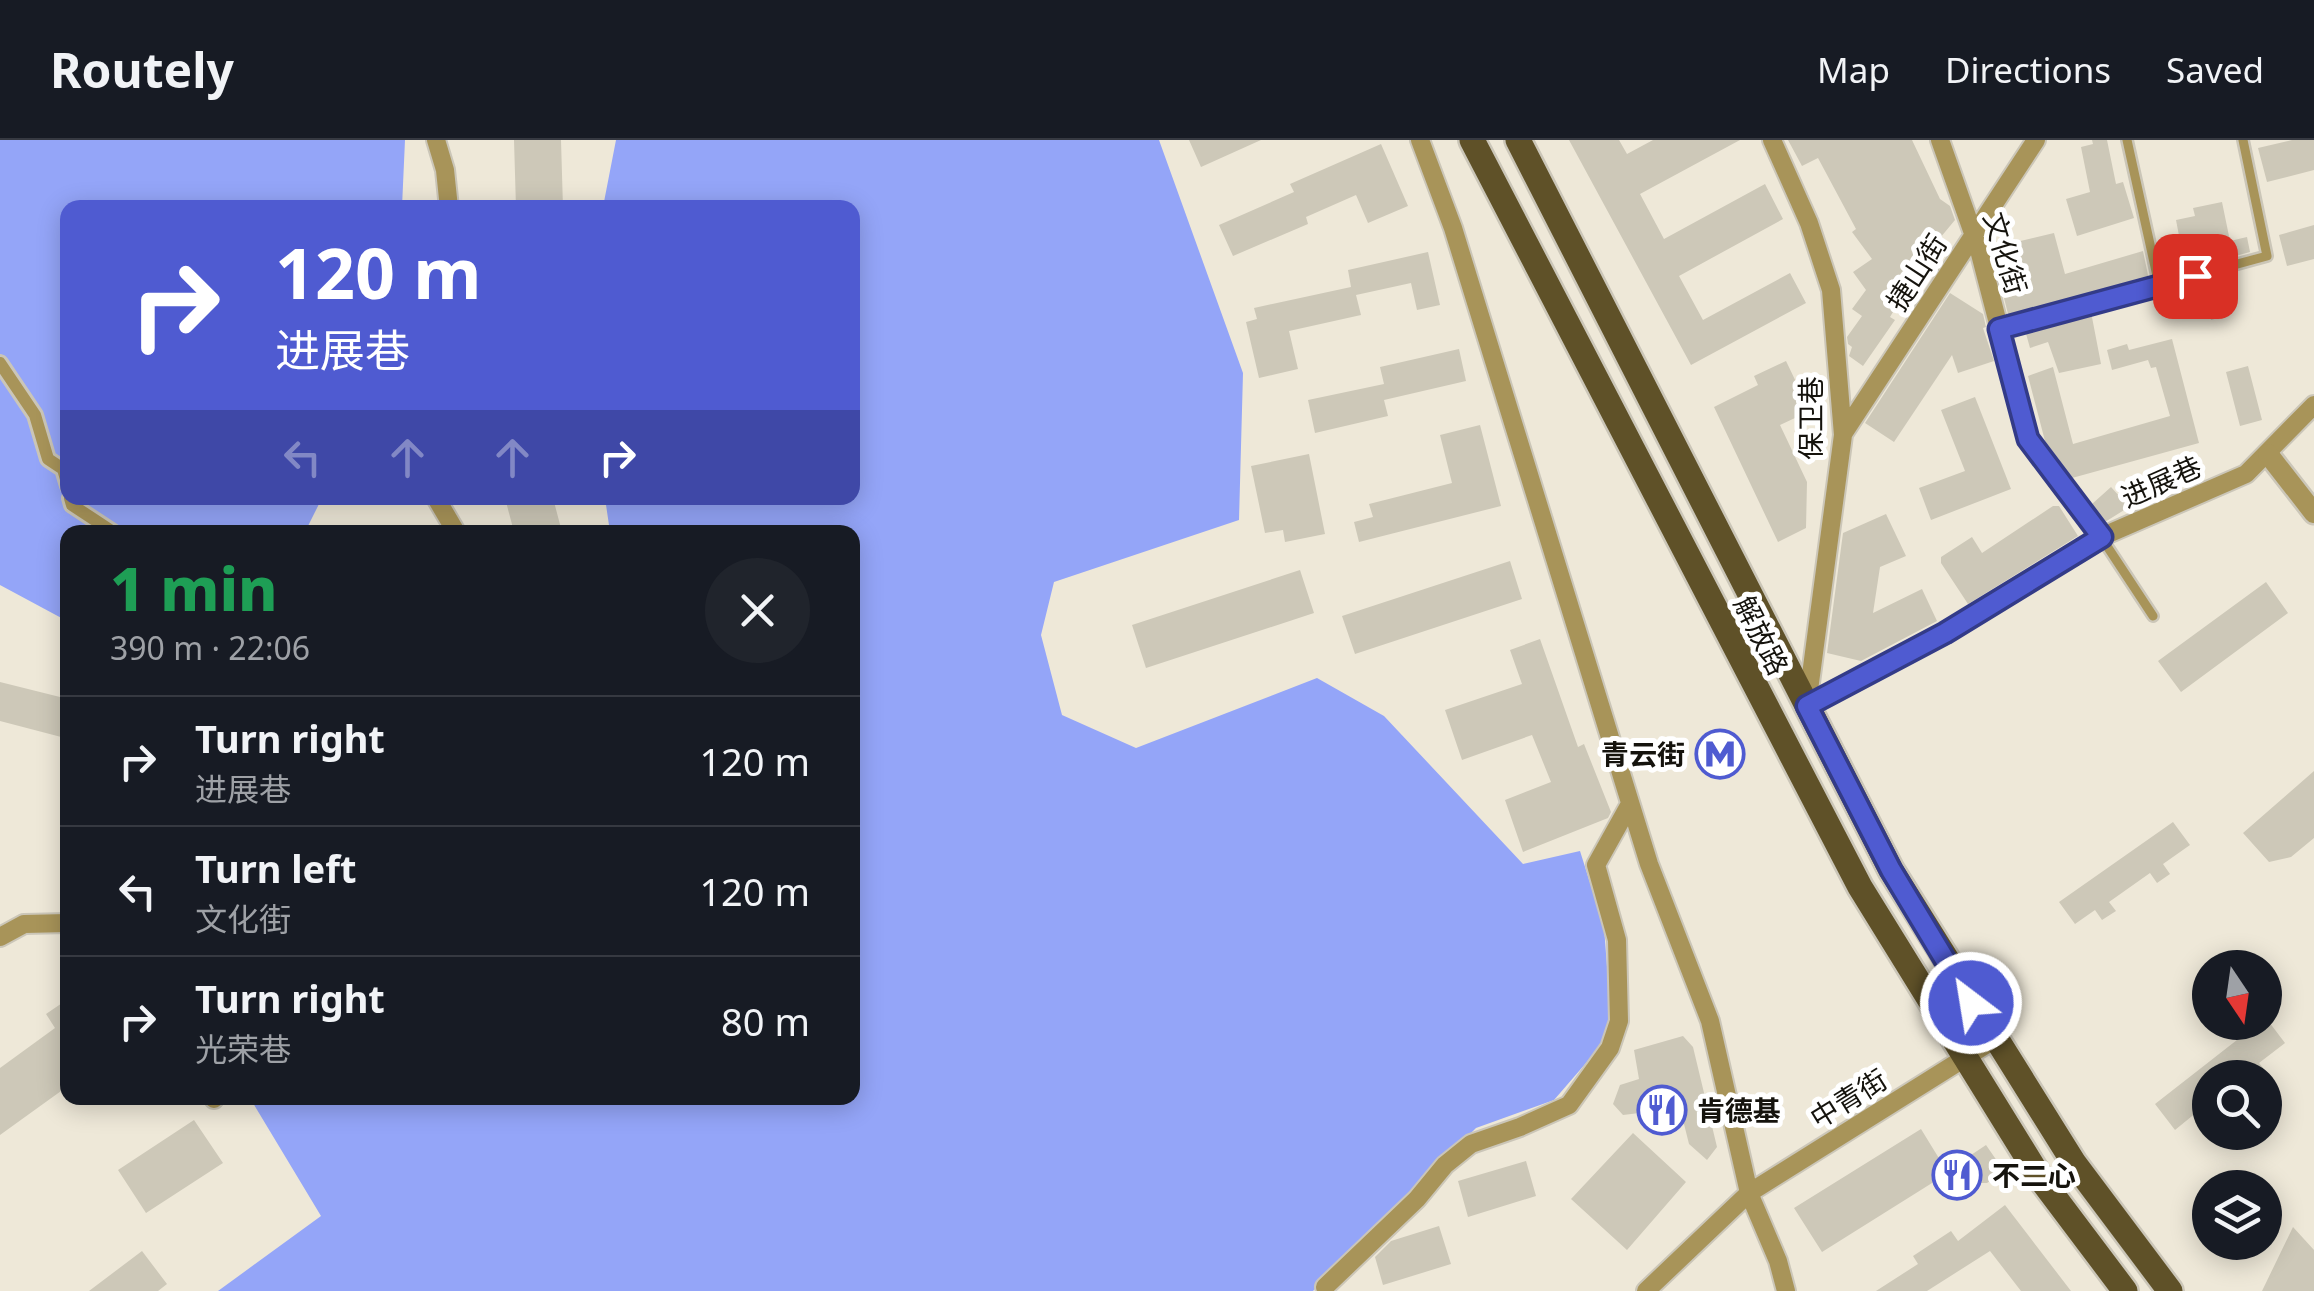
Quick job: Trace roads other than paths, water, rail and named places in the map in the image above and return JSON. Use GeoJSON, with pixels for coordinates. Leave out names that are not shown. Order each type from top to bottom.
{"type":"FeatureCollection","features":[{"type":"Feature","properties":{"kind":"main road","name":"解放路"},"geometry":{"type":"LineString","coordinates":[[1472,140],[1860,886],[2040,1178],[2126,1291]]}},
{"type":"Feature","properties":{"kind":"main road","name":"解放路"},"geometry":{"type":"LineString","coordinates":[[1518,140],[1891,870],[2074,1163],[2170,1291]]}},
{"type":"Feature","properties":{"kind":"street"},"geometry":{"type":"LineString","coordinates":[[436,140],[448,200]]}},
{"type":"Feature","properties":{"kind":"street"},"geometry":{"type":"LineString","coordinates":[[1420,140],[1453,228],[1649,864],[1710,1021],[1748,1192],[1778,1261],[1786,1291]]}},
{"type":"Feature","properties":{"kind":"street","name":"保卫巷"},"geometry":{"type":"LineString","coordinates":[[1772,140],[1809,223],[1831,290],[1843,434],[1807,706]]}},
{"type":"Feature","properties":{"kind":"street","name":"文化街"},"geometry":{"type":"LineString","coordinates":[[1940,140],[1973,235],[2028,439],[2102,537]]}},
{"type":"Feature","properties":{"kind":"street","name":"捷山街"},"geometry":{"type":"LineString","coordinates":[[1843,434],[2036,140]]}},
{"type":"Feature","properties":{"kind":"street"},"geometry":{"type":"LineString","coordinates":[[0,363],[35,415],[48,459],[60,466]]}},
{"type":"Feature","properties":{"kind":"street","name":"进展巷"},"geometry":{"type":"LineString","coordinates":[[1807,706],[1945,633],[2102,537],[2246,474],[2314,405]]}},
{"type":"Feature","properties":{"kind":"street"},"geometry":{"type":"LineString","coordinates":[[2268,454],[2314,513]]}},
{"type":"Feature","properties":{"kind":"street"},"geometry":{"type":"LineString","coordinates":[[72,505],[103,525]]}},
{"type":"Feature","properties":{"kind":"street"},"geometry":{"type":"LineString","coordinates":[[1325,1287],[1471,1144],[1569,1105],[1610,1048],[1619,1021],[1617,940],[1596,865],[1630,804]]}},
{"type":"Feature","properties":{"kind":"street"},"geometry":{"type":"LineString","coordinates":[[0,938],[24,924],[60,923]]}},
{"type":"Feature","properties":{"kind":"street","name":"中青街"},"geometry":{"type":"LineString","coordinates":[[1646,1291],[1748,1192],[1995,1038]]}},
{"type":"Feature","properties":{"kind":"lane"},"geometry":{"type":"LineString","coordinates":[[2127,140],[2159,286]]}},
{"type":"Feature","properties":{"kind":"lane"},"geometry":{"type":"LineString","coordinates":[[1999,329],[2268,256],[2244,140]]}},
{"type":"Feature","properties":{"kind":"lane"},"geometry":{"type":"LineString","coordinates":[[2102,537],[2153,616]]}},
{"type":"Feature","properties":{"kind":"place","name":"青云街"},"geometry":{"type":"Point","coordinates":[1720,754]}},
{"type":"Feature","properties":{"kind":"place","name":"肯德基"},"geometry":{"type":"Point","coordinates":[1662,1110]}},
{"type":"Feature","properties":{"kind":"place","name":"不二心"},"geometry":{"type":"Point","coordinates":[1957,1175]}}]}
